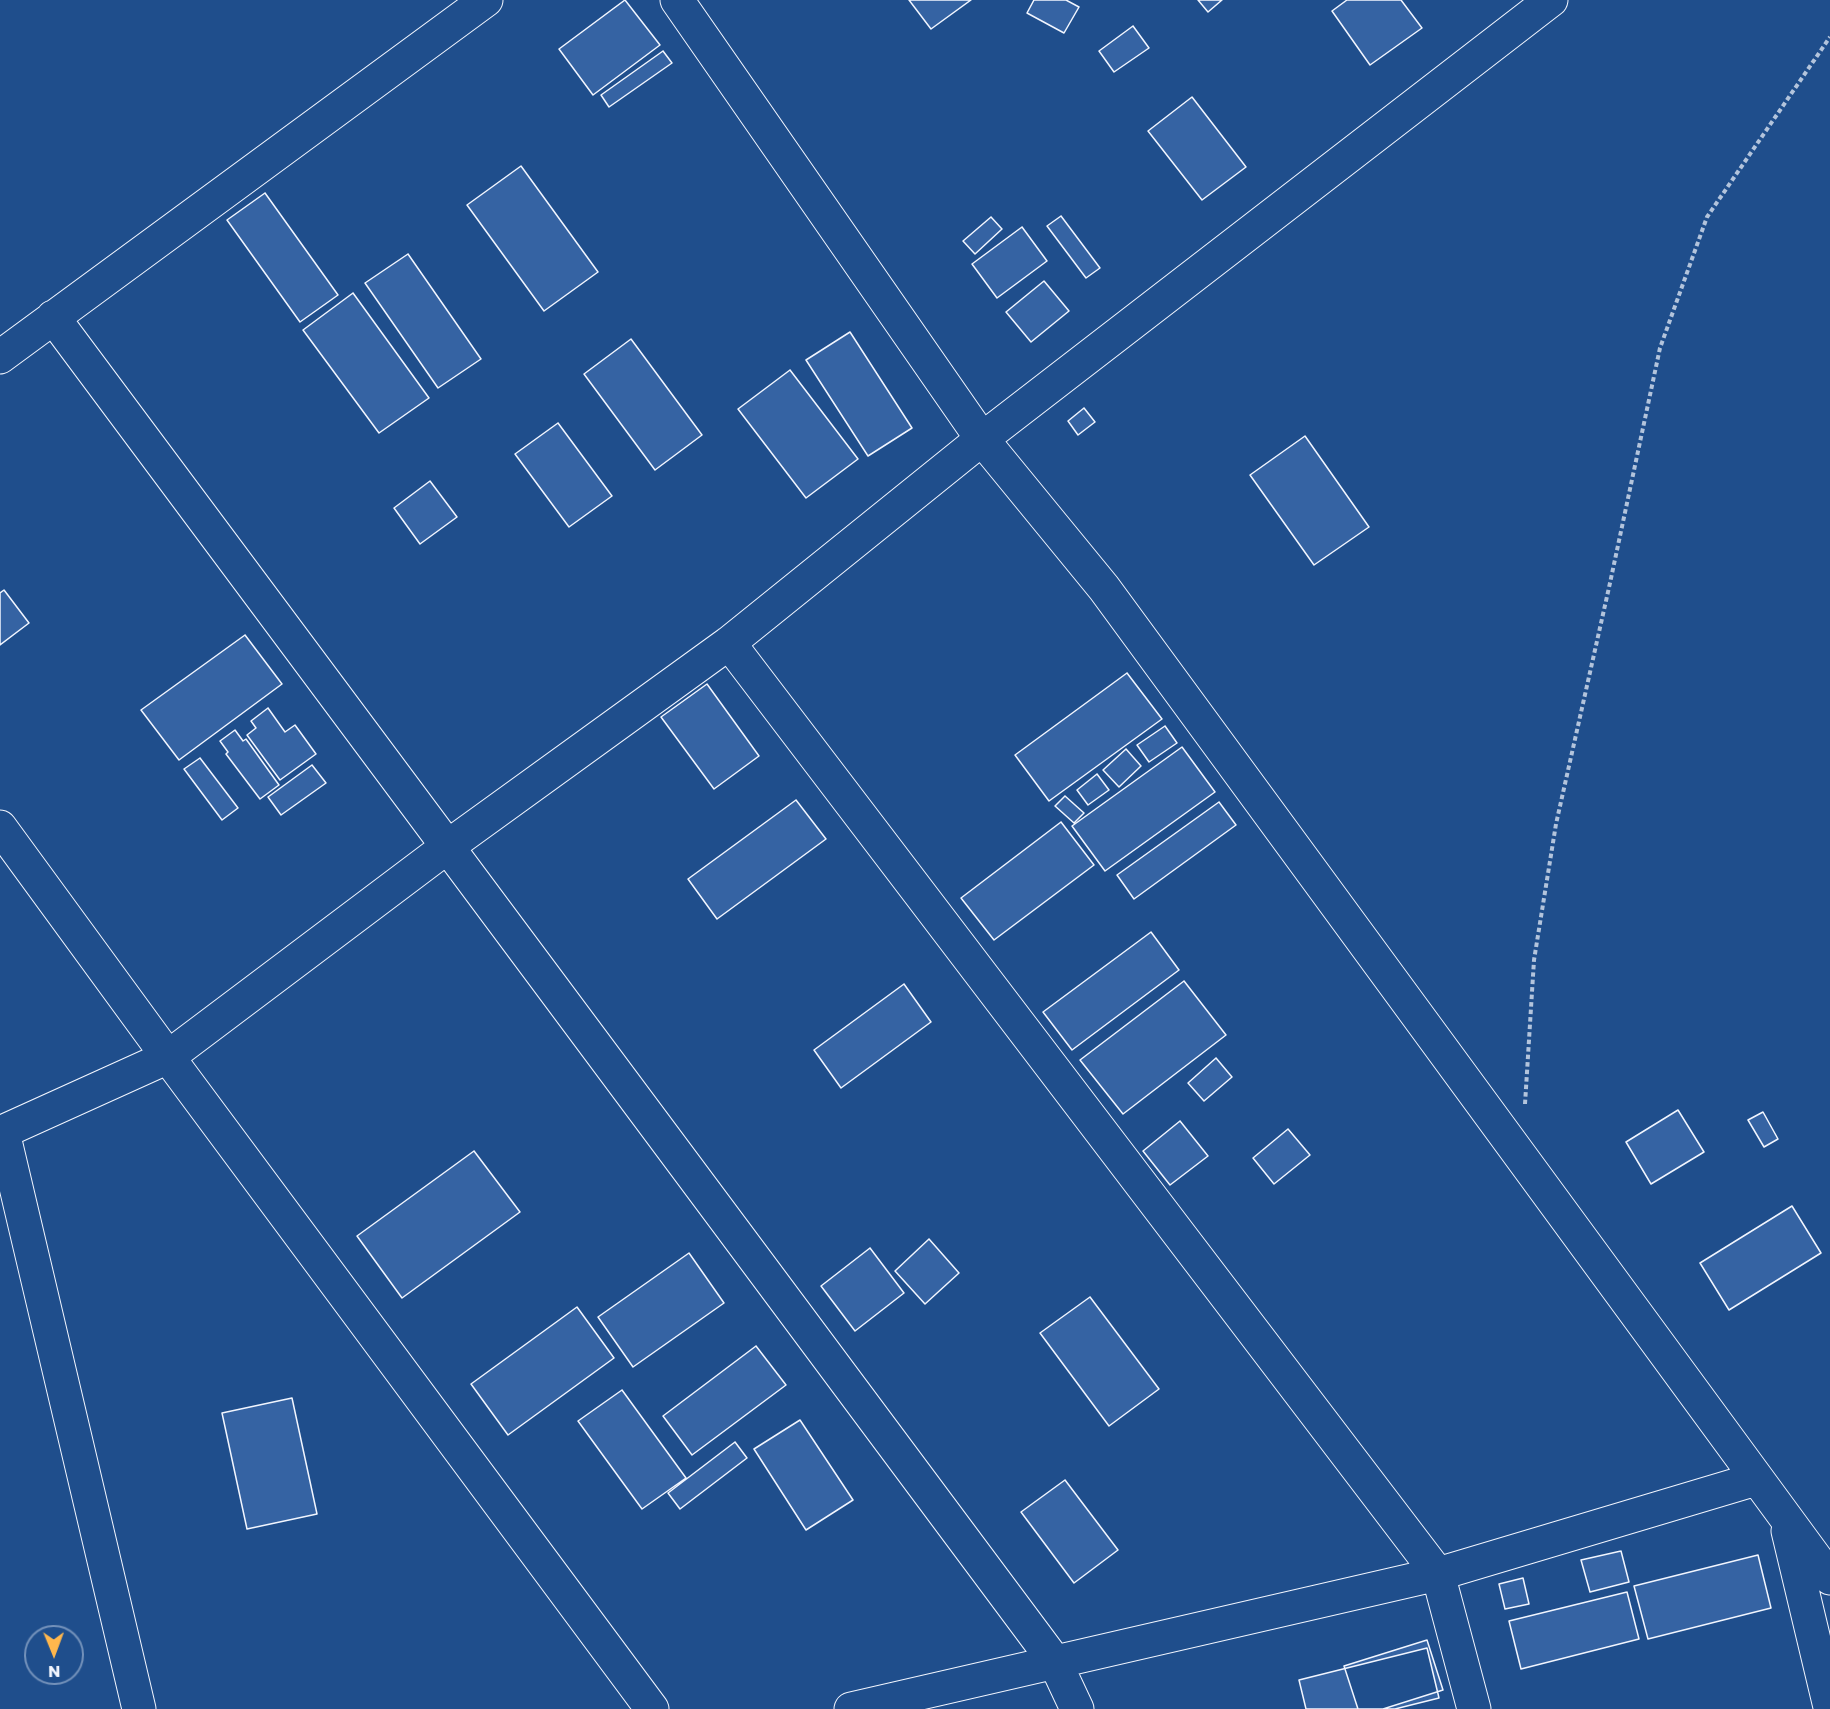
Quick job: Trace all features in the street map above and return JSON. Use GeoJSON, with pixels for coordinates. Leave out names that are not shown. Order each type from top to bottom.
{"type":"FeatureCollection","features":[{"type":"Feature","properties":{"kind":"street"},"geometry":{"type":"LineString","coordinates":[[0,357],[486,0]]}},
{"type":"Feature","properties":{"kind":"street"},"geometry":{"type":"LineString","coordinates":[[676,0],[982,439],[1104,588],[1830,1578]]}},
{"type":"Feature","properties":{"kind":"street"},"geometry":{"type":"LineString","coordinates":[[139,1708],[2,1133],[168,1057],[447,847],[729,643],[982,439],[1551,0]]}},
{"type":"Feature","properties":{"kind":"street"},"geometry":{"type":"LineString","coordinates":[[53,317],[1055,1662],[1077,1709]]}},
{"type":"Feature","properties":{"kind":"street"},"geometry":{"type":"LineString","coordinates":[[729,643],[1438,1574],[1474,1709]]}},
{"type":"Feature","properties":{"kind":"street"},"geometry":{"type":"LineString","coordinates":[[0,827],[652,1709]]}},
{"type":"Feature","properties":{"kind":"street"},"geometry":{"type":"LineString","coordinates":[[851,1709],[1438,1574],[1756,1479]]}},
{"type":"Feature","properties":{"kind":"street"},"geometry":{"type":"LineString","coordinates":[[1784,1514],[1830,1707]]}},
{"type":"Feature","properties":{"kind":"path"},"geometry":{"type":"LineString","coordinates":[[1522,1158],[1534,960],[1556,824],[1660,348],[1707,217],[1830,37]]}},
{"type":"Feature","properties":{"kind":"building"},"geometry":{"type":"Polygon","coordinates":[[[625,0],[660,45],[593,95],[559,49],[625,0]]]}},
{"type":"Feature","properties":{"kind":"building"},"geometry":{"type":"Polygon","coordinates":[[[909,0],[971,0],[931,29],[909,0]]]}},
{"type":"Feature","properties":{"kind":"building"},"geometry":{"type":"Polygon","coordinates":[[[1034,0],[1066,0],[1079,7],[1064,33],[1027,13],[1034,0]]]}},
{"type":"Feature","properties":{"kind":"building"},"geometry":{"type":"Polygon","coordinates":[[[1198,0],[1222,0],[1208,12],[1198,0]]]}},
{"type":"Feature","properties":{"kind":"building"},"geometry":{"type":"Polygon","coordinates":[[[1347,0],[1401,0],[1422,28],[1370,65],[1332,11],[1347,0]]]}},
{"type":"Feature","properties":{"kind":"building"},"geometry":{"type":"Polygon","coordinates":[[[1133,26],[1149,48],[1114,72],[1099,51],[1133,26]]]}},
{"type":"Feature","properties":{"kind":"building"},"geometry":{"type":"Polygon","coordinates":[[[663,51],[672,63],[609,107],[601,95],[663,51]]]}},
{"type":"Feature","properties":{"kind":"building"},"geometry":{"type":"Polygon","coordinates":[[[1192,97],[1246,167],[1202,200],[1148,131],[1192,97]]]}},
{"type":"Feature","properties":{"kind":"building"},"geometry":{"type":"Polygon","coordinates":[[[521,166],[598,272],[544,311],[467,205],[521,166]]]}},
{"type":"Feature","properties":{"kind":"building"},"geometry":{"type":"Polygon","coordinates":[[[265,193],[338,295],[300,322],[227,220],[265,193]]]}},
{"type":"Feature","properties":{"kind":"building"},"geometry":{"type":"Polygon","coordinates":[[[1061,216],[1100,268],[1086,278],[1047,226],[1061,216]]]}},
{"type":"Feature","properties":{"kind":"building"},"geometry":{"type":"Polygon","coordinates":[[[991,217],[1002,229],[975,254],[963,241],[991,217]]]}},
{"type":"Feature","properties":{"kind":"building"},"geometry":{"type":"Polygon","coordinates":[[[1022,227],[1047,261],[997,298],[972,264],[1022,227]]]}},
{"type":"Feature","properties":{"kind":"building"},"geometry":{"type":"Polygon","coordinates":[[[408,254],[481,359],[438,388],[365,283],[408,254]]]}},
{"type":"Feature","properties":{"kind":"building"},"geometry":{"type":"Polygon","coordinates":[[[1044,281],[1069,311],[1031,342],[1006,312],[1044,281]]]}},
{"type":"Feature","properties":{"kind":"building"},"geometry":{"type":"Polygon","coordinates":[[[353,293],[429,398],[379,433],[303,330],[353,293]]]}},
{"type":"Feature","properties":{"kind":"building"},"geometry":{"type":"Polygon","coordinates":[[[850,332],[912,428],[868,456],[806,360],[850,332]]]}},
{"type":"Feature","properties":{"kind":"building"},"geometry":{"type":"Polygon","coordinates":[[[631,339],[702,435],[655,470],[584,374],[631,339]]]}},
{"type":"Feature","properties":{"kind":"building"},"geometry":{"type":"Polygon","coordinates":[[[790,370],[858,459],[806,498],[738,409],[790,370]]]}},
{"type":"Feature","properties":{"kind":"building"},"geometry":{"type":"Polygon","coordinates":[[[1084,408],[1095,422],[1078,435],[1068,421],[1084,408]]]}},
{"type":"Feature","properties":{"kind":"building"},"geometry":{"type":"Polygon","coordinates":[[[558,423],[612,496],[569,527],[515,454],[558,423]]]}},
{"type":"Feature","properties":{"kind":"building"},"geometry":{"type":"Polygon","coordinates":[[[1305,436],[1369,527],[1314,565],[1250,475],[1305,436]]]}},
{"type":"Feature","properties":{"kind":"building"},"geometry":{"type":"Polygon","coordinates":[[[430,481],[457,517],[420,544],[394,508],[430,481]]]}},
{"type":"Feature","properties":{"kind":"building"},"geometry":{"type":"Polygon","coordinates":[[[4,590],[29,623],[0,645],[0,593],[4,590]]]}},
{"type":"Feature","properties":{"kind":"building"},"geometry":{"type":"Polygon","coordinates":[[[245,635],[282,684],[179,760],[141,710],[245,635]]]}},
{"type":"Feature","properties":{"kind":"building"},"geometry":{"type":"Polygon","coordinates":[[[1127,673],[1162,719],[1049,801],[1015,755],[1127,673]]]}},
{"type":"Feature","properties":{"kind":"building"},"geometry":{"type":"Polygon","coordinates":[[[707,684],[759,756],[714,789],[661,717],[707,684]]]}},
{"type":"Feature","properties":{"kind":"building"},"geometry":{"type":"Polygon","coordinates":[[[268,708],[285,732],[295,725],[316,754],[280,780],[247,735],[256,728],[251,721],[268,708]]]}},
{"type":"Feature","properties":{"kind":"building"},"geometry":{"type":"Polygon","coordinates":[[[1165,726],[1177,743],[1149,762],[1137,745],[1165,726]]]}},
{"type":"Feature","properties":{"kind":"building"},"geometry":{"type":"Polygon","coordinates":[[[235,730],[243,741],[246,739],[279,785],[260,799],[226,754],[228,752],[220,741],[235,730]]]}},
{"type":"Feature","properties":{"kind":"building"},"geometry":{"type":"Polygon","coordinates":[[[1182,747],[1215,792],[1105,871],[1072,826],[1182,747]]]}},
{"type":"Feature","properties":{"kind":"building"},"geometry":{"type":"Polygon","coordinates":[[[1126,749],[1141,766],[1119,787],[1103,770],[1126,749]]]}},
{"type":"Feature","properties":{"kind":"building"},"geometry":{"type":"Polygon","coordinates":[[[200,758],[238,808],[222,820],[184,769],[200,758]]]}},
{"type":"Feature","properties":{"kind":"building"},"geometry":{"type":"Polygon","coordinates":[[[312,765],[326,783],[281,815],[268,797],[312,765]]]}},
{"type":"Feature","properties":{"kind":"building"},"geometry":{"type":"Polygon","coordinates":[[[1097,774],[1109,790],[1088,805],[1077,790],[1097,774]]]}},
{"type":"Feature","properties":{"kind":"building"},"geometry":{"type":"Polygon","coordinates":[[[1065,796],[1084,813],[1074,823],[1055,806],[1065,796]]]}},
{"type":"Feature","properties":{"kind":"building"},"geometry":{"type":"Polygon","coordinates":[[[796,800],[826,839],[717,919],[688,879],[796,800]]]}},
{"type":"Feature","properties":{"kind":"building"},"geometry":{"type":"Polygon","coordinates":[[[1219,802],[1236,825],[1134,899],[1117,875],[1219,802]]]}},
{"type":"Feature","properties":{"kind":"building"},"geometry":{"type":"Polygon","coordinates":[[[1061,822],[1094,865],[994,940],[961,898],[1061,822]]]}},
{"type":"Feature","properties":{"kind":"building"},"geometry":{"type":"Polygon","coordinates":[[[1151,932],[1179,970],[1072,1050],[1043,1012],[1151,932]]]}},
{"type":"Feature","properties":{"kind":"building"},"geometry":{"type":"Polygon","coordinates":[[[1184,981],[1226,1035],[1123,1114],[1080,1060],[1184,981]]]}},
{"type":"Feature","properties":{"kind":"building"},"geometry":{"type":"Polygon","coordinates":[[[904,984],[931,1022],[841,1088],[814,1050],[904,984]]]}},
{"type":"Feature","properties":{"kind":"building"},"geometry":{"type":"Polygon","coordinates":[[[1216,1058],[1232,1077],[1204,1101],[1188,1083],[1216,1058]]]}},
{"type":"Feature","properties":{"kind":"building"},"geometry":{"type":"Polygon","coordinates":[[[1678,1110],[1704,1152],[1651,1184],[1626,1142],[1678,1110]]]}},
{"type":"Feature","properties":{"kind":"building"},"geometry":{"type":"Polygon","coordinates":[[[1763,1112],[1778,1139],[1764,1147],[1748,1120],[1763,1112]]]}},
{"type":"Feature","properties":{"kind":"building"},"geometry":{"type":"Polygon","coordinates":[[[1180,1121],[1208,1156],[1170,1185],[1143,1151],[1180,1121]]]}},
{"type":"Feature","properties":{"kind":"building"},"geometry":{"type":"Polygon","coordinates":[[[1288,1129],[1310,1155],[1274,1184],[1253,1158],[1288,1129]]]}},
{"type":"Feature","properties":{"kind":"building"},"geometry":{"type":"Polygon","coordinates":[[[474,1151],[520,1212],[402,1298],[357,1236],[474,1151]]]}},
{"type":"Feature","properties":{"kind":"building"},"geometry":{"type":"Polygon","coordinates":[[[1792,1206],[1821,1253],[1729,1310],[1700,1263],[1792,1206]]]}},
{"type":"Feature","properties":{"kind":"building"},"geometry":{"type":"Polygon","coordinates":[[[929,1239],[959,1273],[925,1304],[895,1271],[929,1239]]]}},
{"type":"Feature","properties":{"kind":"building"},"geometry":{"type":"Polygon","coordinates":[[[870,1248],[904,1293],[855,1331],[821,1286],[870,1248]]]}},
{"type":"Feature","properties":{"kind":"building"},"geometry":{"type":"Polygon","coordinates":[[[689,1253],[724,1303],[633,1367],[598,1317],[689,1253]]]}},
{"type":"Feature","properties":{"kind":"building"},"geometry":{"type":"Polygon","coordinates":[[[1090,1297],[1159,1389],[1109,1426],[1040,1333],[1090,1297]]]}},
{"type":"Feature","properties":{"kind":"building"},"geometry":{"type":"Polygon","coordinates":[[[577,1307],[614,1358],[508,1435],[471,1384],[577,1307]]]}},
{"type":"Feature","properties":{"kind":"building"},"geometry":{"type":"Polygon","coordinates":[[[756,1346],[786,1385],[692,1455],[663,1416],[756,1346]]]}},
{"type":"Feature","properties":{"kind":"building"},"geometry":{"type":"Polygon","coordinates":[[[622,1390],[686,1478],[642,1509],[578,1421],[622,1390]]]}},
{"type":"Feature","properties":{"kind":"building"},"geometry":{"type":"Polygon","coordinates":[[[292,1398],[317,1514],[247,1529],[222,1413],[292,1398]]]}},
{"type":"Feature","properties":{"kind":"building"},"geometry":{"type":"Polygon","coordinates":[[[800,1420],[853,1500],[806,1530],[754,1449],[800,1420]]]}},
{"type":"Feature","properties":{"kind":"building"},"geometry":{"type":"Polygon","coordinates":[[[735,1442],[747,1458],[680,1509],[668,1493],[735,1442]]]}},
{"type":"Feature","properties":{"kind":"building"},"geometry":{"type":"Polygon","coordinates":[[[1065,1480],[1118,1550],[1074,1583],[1021,1512],[1065,1480]]]}},
{"type":"Feature","properties":{"kind":"building"},"geometry":{"type":"Polygon","coordinates":[[[1621,1551],[1629,1582],[1590,1592],[1581,1560],[1621,1551]]]}},
{"type":"Feature","properties":{"kind":"building"},"geometry":{"type":"Polygon","coordinates":[[[1758,1555],[1771,1608],[1648,1639],[1634,1586],[1758,1555]]]}},
{"type":"Feature","properties":{"kind":"building"},"geometry":{"type":"Polygon","coordinates":[[[1523,1578],[1529,1604],[1505,1609],[1499,1584],[1523,1578]]]}},
{"type":"Feature","properties":{"kind":"building"},"geometry":{"type":"Polygon","coordinates":[[[1627,1592],[1639,1639],[1521,1669],[1509,1621],[1627,1592]]]}},
{"type":"Feature","properties":{"kind":"building"},"geometry":{"type":"Polygon","coordinates":[[[1427,1640],[1443,1690],[1383,1709],[1358,1709],[1344,1666],[1427,1640]]]}},
{"type":"Feature","properties":{"kind":"building"},"geometry":{"type":"Polygon","coordinates":[[[1427,1648],[1439,1698],[1395,1709],[1306,1709],[1299,1680],[1427,1648]]]}}]}
